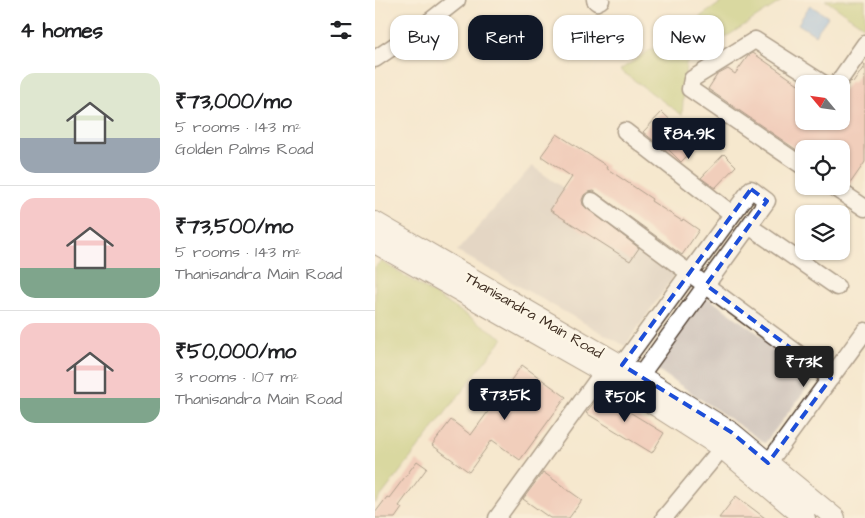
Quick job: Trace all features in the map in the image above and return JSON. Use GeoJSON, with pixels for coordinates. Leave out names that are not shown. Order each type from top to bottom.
{"type":"FeatureCollection","features":[{"type":"Feature","properties":{"kind":"main road","name":"Thanisandra Main Road"},"geometry":{"type":"LineString","coordinates":[[375,222],[612,368],[722,448],[762,471],[835,518]]}},
{"type":"Feature","properties":{"kind":"main road","name":"Thanisandra Main Road"},"geometry":{"type":"LineString","coordinates":[[375,242],[612,368],[640,376],[731,432],[762,471],[805,518]]}},
{"type":"Feature","properties":{"kind":"street"},"geometry":{"type":"LineString","coordinates":[[375,59],[425,25],[457,0]]}},
{"type":"Feature","properties":{"kind":"street"},"geometry":{"type":"LineString","coordinates":[[595,0],[597,2],[601,0]]}},
{"type":"Feature","properties":{"kind":"street"},"geometry":{"type":"LineString","coordinates":[[795,161],[690,89],[692,79],[755,40],[810,75]]}},
{"type":"Feature","properties":{"kind":"street"},"geometry":{"type":"LineString","coordinates":[[843,75],[865,44]]}},
{"type":"Feature","properties":{"kind":"street"},"geometry":{"type":"LineString","coordinates":[[625,131],[732,214]]}},
{"type":"Feature","properties":{"kind":"street"},"geometry":{"type":"LineString","coordinates":[[497,518],[612,368],[690,272],[751,189],[767,201],[640,376]]}},
{"type":"Feature","properties":{"kind":"street"},"geometry":{"type":"LineString","coordinates":[[849,195],[863,202]]}},
{"type":"Feature","properties":{"kind":"street"},"geometry":{"type":"LineString","coordinates":[[591,201],[690,272],[831,378]]}},
{"type":"Feature","properties":{"kind":"street"},"geometry":{"type":"LineString","coordinates":[[749,226],[837,287]]}},
{"type":"Feature","properties":{"kind":"street"},"geometry":{"type":"LineString","coordinates":[[762,471],[865,332]]}},
{"type":"Feature","properties":{"kind":"street"},"geometry":{"type":"LineString","coordinates":[[664,518],[722,448]]}},
{"type":"Feature","properties":{"kind":"highlighted area"},"geometry":{"type":"Polygon","coordinates":[[[751,189],[767,201],[706,285],[831,378],[768,463],[731,432],[622,365],[751,189]]]}},
{"type":"Feature","properties":{"kind":"shaded area"},"geometry":{"type":"Polygon","coordinates":[[[532,166],[679,269],[625,346],[457,251],[532,166]]]}},
{"type":"Feature","properties":{"kind":"shaded area"},"geometry":{"type":"Polygon","coordinates":[[[704,295],[817,375],[765,443],[652,366],[704,295]]]}},
{"type":"Feature","properties":{"kind":"green space"},"geometry":{"type":"Polygon","coordinates":[[[725,0],[783,0],[724,38],[724,15],[702,15],[725,0]]]}},
{"type":"Feature","properties":{"kind":"green space"},"geometry":{"type":"Polygon","coordinates":[[[825,0],[865,0],[865,27],[825,0]]]}},
{"type":"Feature","properties":{"kind":"green space"},"geometry":{"type":"Polygon","coordinates":[[[653,48],[653,60],[691,60],[686,63],[682,115],[620,70],[635,60],[643,60],[643,55],[653,48]]]}},
{"type":"Feature","properties":{"kind":"green space"},"geometry":{"type":"Polygon","coordinates":[[[381,261],[503,338],[375,504],[375,267],[381,261]]]}},
{"type":"Feature","properties":{"kind":"water"},"geometry":{"type":"Polygon","coordinates":[[[810,5],[828,17],[815,35],[798,24],[810,5]]]}},
{"type":"Feature","properties":{"kind":"building"},"geometry":{"type":"Polygon","coordinates":[[[753,53],[795,82],[795,130],[850,130],[850,82],[853,83],[865,65],[865,162],[850,184],[850,140],[795,140],[795,149],[708,89],[717,75],[728,69],[735,74],[748,56],[753,53]]]}},
{"type":"Feature","properties":{"kind":"building"},"geometry":{"type":"Polygon","coordinates":[[[662,112],[686,135],[691,130],[702,141],[681,162],[667,148],[665,150],[643,132],[662,112]]]}},
{"type":"Feature","properties":{"kind":"building"},"geometry":{"type":"Polygon","coordinates":[[[557,134],[607,166],[606,168],[652,199],[651,201],[699,230],[682,255],[594,191],[584,195],[583,205],[639,248],[630,261],[550,210],[572,177],[541,156],[557,134]]]}},
{"type":"Feature","properties":{"kind":"building"},"geometry":{"type":"Polygon","coordinates":[[[724,154],[736,166],[715,188],[701,178],[724,154]]]}},
{"type":"Feature","properties":{"kind":"building"},"geometry":{"type":"Polygon","coordinates":[[[522,365],[566,397],[520,460],[492,440],[469,472],[432,445],[451,420],[471,435],[522,365]]]}},
{"type":"Feature","properties":{"kind":"building"},"geometry":{"type":"Polygon","coordinates":[[[600,394],[664,433],[652,453],[586,413],[600,394]]]}},
{"type":"Feature","properties":{"kind":"building"},"geometry":{"type":"Polygon","coordinates":[[[417,461],[427,468],[399,506],[402,508],[395,518],[375,518],[375,513],[417,461]]]}},
{"type":"Feature","properties":{"kind":"building"},"geometry":{"type":"Polygon","coordinates":[[[543,472],[582,500],[569,518],[550,518],[523,499],[543,472]]]}},
{"type":"Feature","properties":{"kind":"building"},"geometry":{"type":"Polygon","coordinates":[[[736,496],[765,518],[719,518],[736,496]]]}}]}
